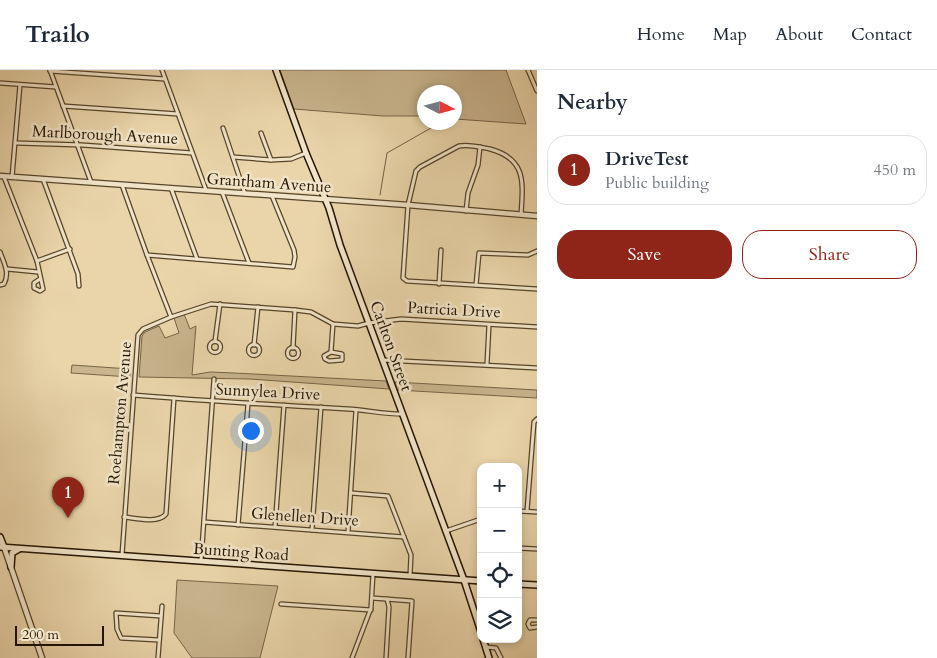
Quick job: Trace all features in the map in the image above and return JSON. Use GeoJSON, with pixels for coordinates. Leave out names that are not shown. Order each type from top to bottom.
{"type":"FeatureCollection","features":[{"type":"Feature","properties":{"kind":"main road","name":"Carlton Street"},"geometry":{"type":"LineString","coordinates":[[275,70],[325,199],[382,360],[477,613]]}},
{"type":"Feature","properties":{"kind":"main road"},"geometry":{"type":"LineString","coordinates":[[0,538],[2,547]]}},
{"type":"Feature","properties":{"kind":"main road","name":"Bunting Road"},"geometry":{"type":"LineString","coordinates":[[2,547],[477,581]]}},
{"type":"Feature","properties":{"kind":"main road"},"geometry":{"type":"LineString","coordinates":[[11,567],[12,553],[21,548]]}},
{"type":"Feature","properties":{"kind":"main road"},"geometry":{"type":"LineString","coordinates":[[445,578],[457,574],[457,562]]}},
{"type":"Feature","properties":{"kind":"main road"},"geometry":{"type":"LineString","coordinates":[[469,595],[469,587],[472,583],[477,582]]}},
{"type":"Feature","properties":{"kind":"main road"},"geometry":{"type":"LineString","coordinates":[[522,584],[537,585]]}},
{"type":"Feature","properties":{"kind":"main road"},"geometry":{"type":"LineString","coordinates":[[484,643],[490,658]]}},
{"type":"Feature","properties":{"kind":"street"},"geometry":{"type":"LineString","coordinates":[[91,183],[50,70],[165,79]]}},
{"type":"Feature","properties":{"kind":"street"},"geometry":{"type":"LineString","coordinates":[[162,70],[206,191]]}},
{"type":"Feature","properties":{"kind":"street"},"geometry":{"type":"LineString","coordinates":[[528,70],[537,91]]}},
{"type":"Feature","properties":{"kind":"street"},"geometry":{"type":"LineString","coordinates":[[0,83],[56,87]]}},
{"type":"Feature","properties":{"kind":"street"},"geometry":{"type":"LineString","coordinates":[[12,177],[20,85]]}},
{"type":"Feature","properties":{"kind":"street"},"geometry":{"type":"LineString","coordinates":[[63,106],[178,114]]}},
{"type":"Feature","properties":{"kind":"street"},"geometry":{"type":"LineString","coordinates":[[223,128],[245,194]]}},
{"type":"Feature","properties":{"kind":"street"},"geometry":{"type":"LineString","coordinates":[[261,133],[271,160]]}},
{"type":"Feature","properties":{"kind":"street","name":"Marlborough Avenue"},"geometry":{"type":"LineString","coordinates":[[16,143],[192,153]]}},
{"type":"Feature","properties":{"kind":"street"},"geometry":{"type":"LineString","coordinates":[[521,215],[523,183],[519,170],[504,153],[480,147],[459,146],[416,171],[408,205],[403,278],[407,281],[438,284],[537,289]]}},
{"type":"Feature","properties":{"kind":"street"},"geometry":{"type":"LineString","coordinates":[[466,211],[468,193],[478,165],[480,147]]}},
{"type":"Feature","properties":{"kind":"street"},"geometry":{"type":"LineString","coordinates":[[233,157],[271,160],[291,159],[306,153]]}},
{"type":"Feature","properties":{"kind":"street"},"geometry":{"type":"LineString","coordinates":[[2,176],[37,261],[40,279]]}},
{"type":"Feature","properties":{"kind":"street","name":"Grantham Avenue"},"geometry":{"type":"LineString","coordinates":[[2,176],[537,216]]}},
{"type":"Feature","properties":{"kind":"street"},"geometry":{"type":"LineString","coordinates":[[43,179],[70,249],[78,274],[79,286]]}},
{"type":"Feature","properties":{"kind":"street"},"geometry":{"type":"LineString","coordinates":[[122,184],[171,317]]}},
{"type":"Feature","properties":{"kind":"street"},"geometry":{"type":"LineString","coordinates":[[171,188],[198,259]]}},
{"type":"Feature","properties":{"kind":"street"},"geometry":{"type":"LineString","coordinates":[[222,192],[249,264]]}},
{"type":"Feature","properties":{"kind":"street"},"geometry":{"type":"LineString","coordinates":[[147,255],[293,267],[294,250],[272,196]]}},
{"type":"Feature","properties":{"kind":"street"},"geometry":{"type":"LineString","coordinates":[[37,261],[70,249]]}},
{"type":"Feature","properties":{"kind":"street"},"geometry":{"type":"LineString","coordinates":[[438,284],[441,250]]}},
{"type":"Feature","properties":{"kind":"street"},"geometry":{"type":"LineString","coordinates":[[476,285],[479,253],[528,255],[537,251]]}},
{"type":"Feature","properties":{"kind":"street"},"geometry":{"type":"LineString","coordinates":[[0,252],[7,269],[6,280],[4,284],[0,285]]}},
{"type":"Feature","properties":{"kind":"street"},"geometry":{"type":"LineString","coordinates":[[7,269],[38,272]]}},
{"type":"Feature","properties":{"kind":"street"},"geometry":{"type":"LineString","coordinates":[[215,341],[220,304]]}},
{"type":"Feature","properties":{"kind":"street","name":"Roehampton Avenue"},"geometry":{"type":"LineString","coordinates":[[122,556],[133,395],[140,332],[171,317],[203,305],[220,304],[311,312],[333,324],[358,326],[369,322]]}},
{"type":"Feature","properties":{"kind":"street"},"geometry":{"type":"LineString","coordinates":[[254,344],[258,307]]}},
{"type":"Feature","properties":{"kind":"street"},"geometry":{"type":"LineString","coordinates":[[292,348],[295,310]]}},
{"type":"Feature","properties":{"kind":"street","name":"Patricia Drive"},"geometry":{"type":"LineString","coordinates":[[369,322],[401,319],[537,327]]}},
{"type":"Feature","properties":{"kind":"street"},"geometry":{"type":"LineString","coordinates":[[331,352],[333,324]]}},
{"type":"Feature","properties":{"kind":"street"},"geometry":{"type":"LineString","coordinates":[[487,364],[489,325]]}},
{"type":"Feature","properties":{"kind":"street"},"geometry":{"type":"LineString","coordinates":[[331,352],[342,354],[342,360],[339,362],[325,359],[324,356],[331,352]]}},
{"type":"Feature","properties":{"kind":"street"},"geometry":{"type":"LineString","coordinates":[[382,360],[537,368]]}},
{"type":"Feature","properties":{"kind":"street"},"geometry":{"type":"LineString","coordinates":[[200,561],[214,379]]}},
{"type":"Feature","properties":{"kind":"street","name":"Sunnylea Drive"},"geometry":{"type":"LineString","coordinates":[[133,395],[213,402],[356,410],[378,414],[402,414]]}},
{"type":"Feature","properties":{"kind":"street"},"geometry":{"type":"LineString","coordinates":[[124,517],[157,520],[166,514],[174,398]]}},
{"type":"Feature","properties":{"kind":"street"},"geometry":{"type":"LineString","coordinates":[[238,525],[248,404]]}},
{"type":"Feature","properties":{"kind":"street"},"geometry":{"type":"LineString","coordinates":[[276,527],[284,406]]}},
{"type":"Feature","properties":{"kind":"street"},"geometry":{"type":"LineString","coordinates":[[312,530],[321,408]]}},
{"type":"Feature","properties":{"kind":"street"},"geometry":{"type":"LineString","coordinates":[[348,532],[356,410]]}},
{"type":"Feature","properties":{"kind":"street"},"geometry":{"type":"LineString","coordinates":[[527,511],[534,422],[537,419]]}},
{"type":"Feature","properties":{"kind":"street"},"geometry":{"type":"LineString","coordinates":[[351,493],[388,496],[411,555],[410,576]]}},
{"type":"Feature","properties":{"kind":"street"},"geometry":{"type":"LineString","coordinates":[[522,511],[537,512]]}},
{"type":"Feature","properties":{"kind":"street"},"geometry":{"type":"LineString","coordinates":[[446,531],[477,520]]}},
{"type":"Feature","properties":{"kind":"street","name":"Glenellen Drive"},"geometry":{"type":"LineString","coordinates":[[204,522],[404,537]]}},
{"type":"Feature","properties":{"kind":"street"},"geometry":{"type":"LineString","coordinates":[[2,547],[11,567],[42,658]]}},
{"type":"Feature","properties":{"kind":"street"},"geometry":{"type":"LineString","coordinates":[[522,548],[537,549]]}},
{"type":"Feature","properties":{"kind":"street"},"geometry":{"type":"LineString","coordinates":[[352,658],[371,610],[373,574]]}},
{"type":"Feature","properties":{"kind":"street"},"geometry":{"type":"LineString","coordinates":[[372,598],[412,601],[408,658]]}},
{"type":"Feature","properties":{"kind":"street"},"geometry":{"type":"LineString","coordinates":[[386,658],[389,608],[387,599]]}},
{"type":"Feature","properties":{"kind":"street"},"geometry":{"type":"LineString","coordinates":[[282,604],[371,610]]}},
{"type":"Feature","properties":{"kind":"street"},"geometry":{"type":"LineString","coordinates":[[158,658],[162,606]]}},
{"type":"Feature","properties":{"kind":"street"},"geometry":{"type":"LineString","coordinates":[[159,640],[121,638],[117,629],[116,613],[161,616]]}},
{"type":"Feature","properties":{"kind":"street"},"geometry":{"type":"LineString","coordinates":[[537,620],[530,620],[528,624],[530,628],[537,628]]}},
{"type":"Feature","properties":{"kind":"street"},"geometry":{"type":"LineString","coordinates":[[486,647],[496,648],[501,658]]}},
{"type":"Feature","properties":{"kind":"shaded area"},"geometry":{"type":"Polygon","coordinates":[[[280,70],[506,70],[526,124],[462,119],[462,85],[417,85],[417,116],[383,116],[294,109],[280,70]]]}},
{"type":"Feature","properties":{"kind":"shaded area"},"geometry":{"type":"Polygon","coordinates":[[[184,314],[190,329],[196,326],[192,375],[210,372],[386,381],[389,389],[250,379],[139,377],[142,336],[145,332],[159,326],[165,338],[179,333],[174,318],[184,314]]]}},
{"type":"Feature","properties":{"kind":"shaded area"},"geometry":{"type":"Polygon","coordinates":[[[72,365],[130,369],[130,377],[71,373],[72,365]]]}},
{"type":"Feature","properties":{"kind":"shaded area"},"geometry":{"type":"Polygon","coordinates":[[[395,382],[537,390],[537,398],[397,390],[395,382]]]}},
{"type":"Feature","properties":{"kind":"shaded area"},"geometry":{"type":"Polygon","coordinates":[[[177,580],[278,586],[260,658],[192,658],[174,633],[177,580]]]}},
{"type":"Feature","properties":{"kind":"waterway"},"geometry":{"type":"LineString","coordinates":[[380,195],[387,153],[427,130]]}},
{"type":"Feature","properties":{"kind":"place","name":"DriveTest"},"geometry":{"type":"Point","coordinates":[68,518]}}]}
